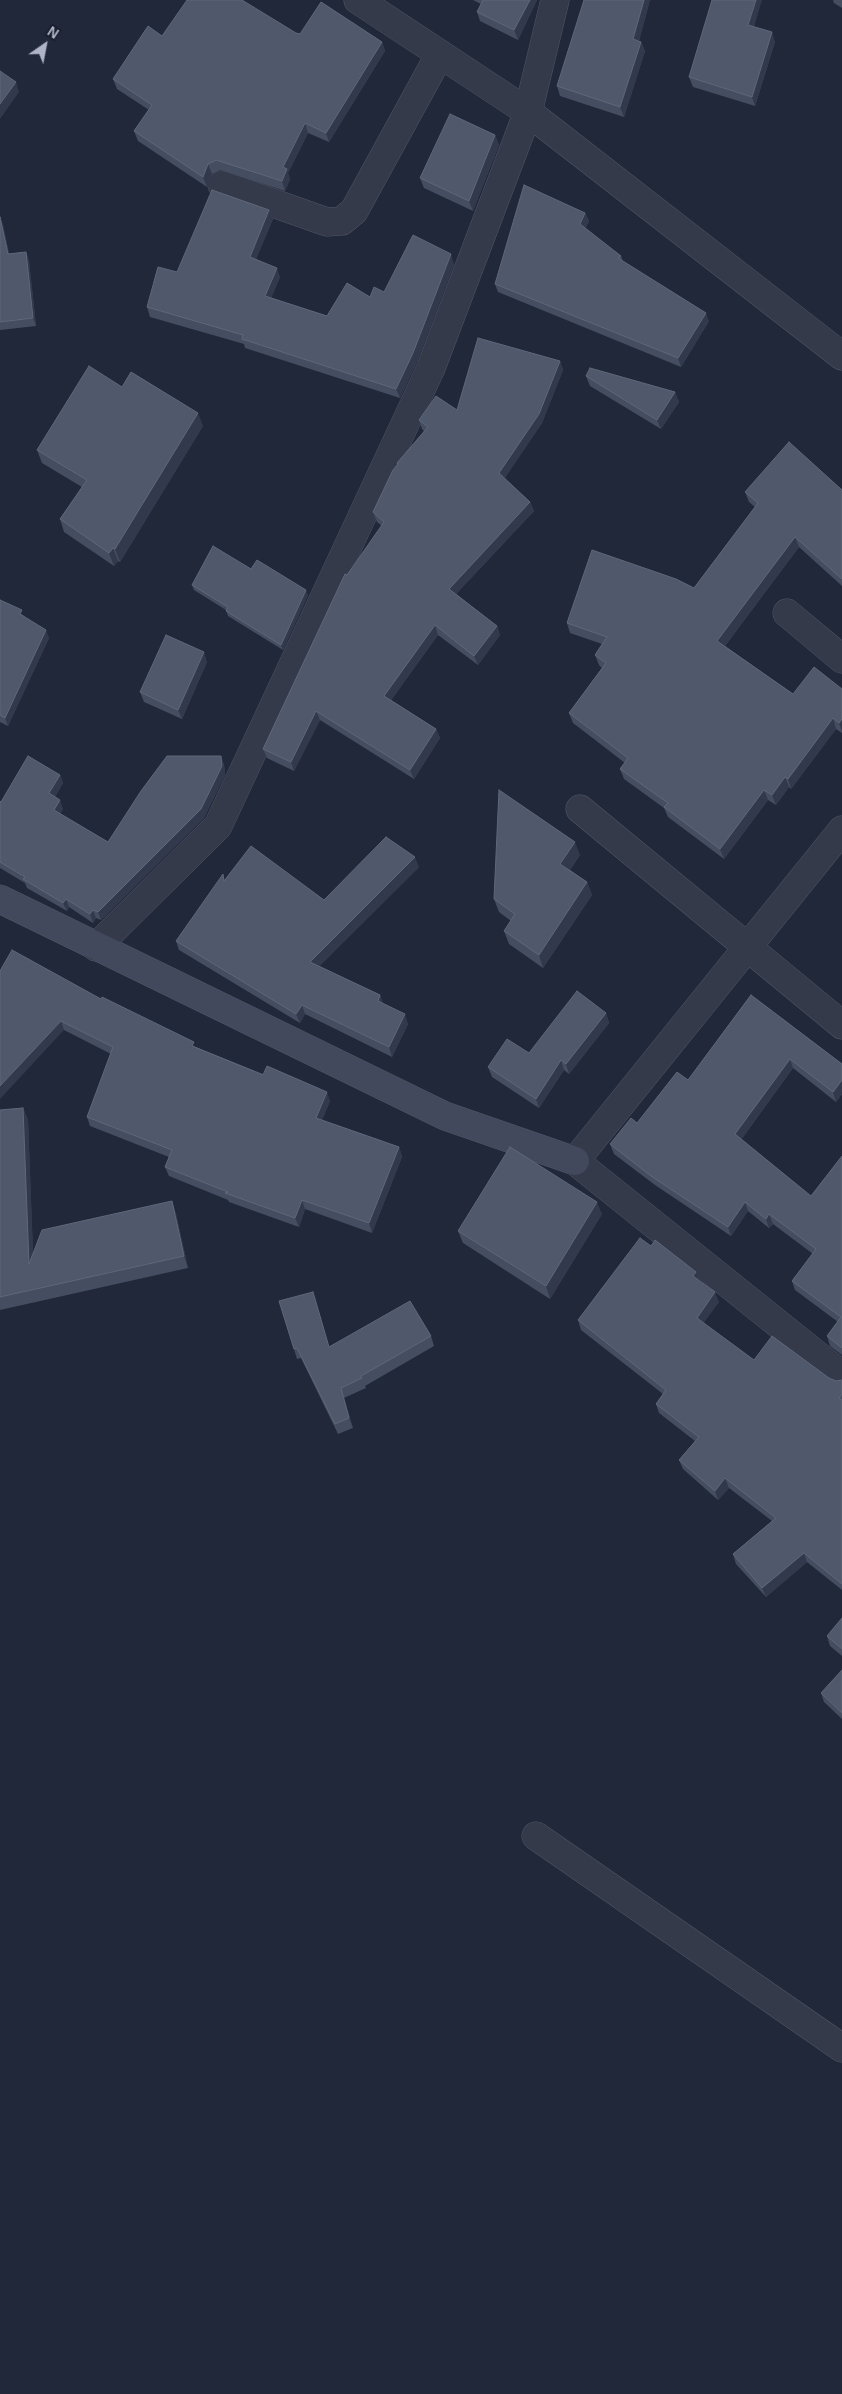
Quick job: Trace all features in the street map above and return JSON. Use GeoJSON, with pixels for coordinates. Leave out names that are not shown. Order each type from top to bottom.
{"type":"FeatureCollection","features":[{"type":"Feature","properties":{"kind":"street"},"geometry":{"type":"LineString","coordinates":[[358,0],[528,112],[842,356]]}},
{"type":"Feature","properties":{"kind":"street"},"geometry":{"type":"LineString","coordinates":[[96,947],[218,826],[431,368],[528,112],[555,0]]}},
{"type":"Feature","properties":{"kind":"street"},"geometry":{"type":"LineString","coordinates":[[222,185],[327,222],[342,221],[354,211],[440,54]]}},
{"type":"Feature","properties":{"kind":"street"},"geometry":{"type":"LineString","coordinates":[[787,613],[842,659]]}},
{"type":"Feature","properties":{"kind":"street"},"geometry":{"type":"LineString","coordinates":[[580,809],[842,1025]]}},
{"type":"Feature","properties":{"kind":"street"},"geometry":{"type":"LineString","coordinates":[[575,1160],[748,949],[842,830]]}},
{"type":"Feature","properties":{"kind":"street"},"geometry":{"type":"LineString","coordinates":[[0,899],[445,1116],[575,1160],[842,1375]]}},
{"type":"Feature","properties":{"kind":"street"},"geometry":{"type":"LineString","coordinates":[[536,1836],[842,2048]]}},
{"type":"Feature","properties":{"kind":"building"},"geometry":{"type":"Polygon","coordinates":[[[187,0],[242,0],[300,34],[321,2],[382,42],[326,133],[305,123],[283,167],[287,169],[282,181],[216,160],[208,164],[203,177],[134,131],[152,105],[113,79],[148,26],[162,36],[187,0]]]}},
{"type":"Feature","properties":{"kind":"building"},"geometry":{"type":"Polygon","coordinates":[[[483,0],[530,0],[514,30],[477,12],[483,0]]]}},
{"type":"Feature","properties":{"kind":"building"},"geometry":{"type":"Polygon","coordinates":[[[584,0],[644,0],[633,39],[641,42],[620,107],[557,86],[584,0]]]}},
{"type":"Feature","properties":{"kind":"building"},"geometry":{"type":"Polygon","coordinates":[[[712,0],[756,0],[748,25],[772,32],[752,97],[689,77],[712,0]]]}},
{"type":"Feature","properties":{"kind":"building"},"geometry":{"type":"Polygon","coordinates":[[[0,71],[16,82],[0,104],[0,71]]]}},
{"type":"Feature","properties":{"kind":"building"},"geometry":{"type":"Polygon","coordinates":[[[450,114],[495,135],[469,201],[420,178],[450,114]]]}},
{"type":"Feature","properties":{"kind":"building"},"geometry":{"type":"Polygon","coordinates":[[[524,185],[585,213],[580,224],[621,256],[618,258],[706,313],[678,358],[495,284],[524,185]]]}},
{"type":"Feature","properties":{"kind":"building"},"geometry":{"type":"Polygon","coordinates":[[[212,190],[269,210],[250,257],[277,268],[265,296],[327,316],[347,283],[370,297],[374,287],[384,292],[413,235],[451,254],[413,353],[396,389],[242,339],[243,335],[147,307],[158,267],[177,272],[212,190]]]}},
{"type":"Feature","properties":{"kind":"building"},"geometry":{"type":"Polygon","coordinates":[[[0,217],[8,254],[26,252],[33,318],[0,322],[0,217]]]}},
{"type":"Feature","properties":{"kind":"building"},"geometry":{"type":"Polygon","coordinates":[[[478,338],[560,361],[539,414],[499,473],[530,502],[449,589],[497,626],[474,656],[435,625],[384,696],[436,729],[410,770],[316,711],[291,762],[263,749],[345,574],[347,575],[384,522],[373,512],[397,463],[428,427],[419,420],[436,396],[457,410],[478,338]]]}},
{"type":"Feature","properties":{"kind":"building"},"geometry":{"type":"Polygon","coordinates":[[[89,366],[122,387],[131,372],[198,413],[115,549],[113,548],[109,553],[60,519],[87,480],[37,450],[89,366]]]}},
{"type":"Feature","properties":{"kind":"building"},"geometry":{"type":"Polygon","coordinates":[[[590,368],[675,392],[657,420],[586,376],[590,368]]]}},
{"type":"Feature","properties":{"kind":"building"},"geometry":{"type":"Polygon","coordinates":[[[789,442],[842,490],[842,579],[795,537],[717,641],[793,694],[814,667],[842,689],[842,719],[839,723],[833,718],[788,779],[785,777],[772,795],[764,790],[720,849],[664,807],[668,803],[620,769],[628,758],[569,713],[606,663],[595,655],[607,637],[567,623],[592,550],[676,579],[694,588],[758,503],[745,492],[789,442]]]}},
{"type":"Feature","properties":{"kind":"building"},"geometry":{"type":"Polygon","coordinates":[[[213,546],[251,569],[257,560],[306,590],[281,645],[226,611],[228,607],[192,585],[213,546]]]}},
{"type":"Feature","properties":{"kind":"building"},"geometry":{"type":"Polygon","coordinates":[[[0,600],[22,610],[20,614],[46,630],[5,718],[0,715],[0,600]]]}},
{"type":"Feature","properties":{"kind":"building"},"geometry":{"type":"Polygon","coordinates":[[[166,635],[204,652],[178,710],[140,692],[166,635]]]}},
{"type":"Feature","properties":{"kind":"building"},"geometry":{"type":"Polygon","coordinates":[[[28,756],[60,775],[49,793],[60,800],[54,810],[108,842],[141,791],[167,756],[221,756],[222,766],[201,809],[98,912],[93,910],[90,914],[66,899],[63,903],[23,879],[25,877],[0,862],[0,801],[28,756]]]}},
{"type":"Feature","properties":{"kind":"building"},"geometry":{"type":"Polygon","coordinates":[[[499,790],[575,842],[560,864],[587,882],[539,955],[504,931],[515,914],[494,899],[499,790]]]}},
{"type":"Feature","properties":{"kind":"building"},"geometry":{"type":"Polygon","coordinates":[[[386,837],[415,857],[310,962],[380,995],[378,1001],[405,1014],[389,1047],[302,1005],[296,1014],[176,941],[223,874],[224,881],[251,846],[324,900],[386,837]]]}},
{"type":"Feature","properties":{"kind":"building"},"geometry":{"type":"Polygon","coordinates":[[[12,950],[101,999],[102,997],[194,1042],[192,1046],[263,1075],[267,1066],[327,1092],[316,1118],[399,1147],[369,1223],[302,1200],[295,1218],[225,1193],[228,1192],[165,1167],[172,1150],[87,1117],[113,1047],[61,1021],[0,1086],[0,971],[12,950]]]}},
{"type":"Feature","properties":{"kind":"building"},"geometry":{"type":"Polygon","coordinates":[[[577,991],[606,1013],[566,1064],[561,1060],[536,1099],[488,1067],[507,1039],[529,1053],[577,991]]]}},
{"type":"Feature","properties":{"kind":"building"},"geometry":{"type":"Polygon","coordinates":[[[751,995],[842,1064],[842,1080],[833,1092],[790,1059],[735,1134],[811,1196],[842,1156],[842,1348],[827,1336],[841,1317],[792,1281],[816,1249],[769,1214],[766,1219],[745,1202],[728,1227],[651,1176],[610,1144],[631,1118],[637,1123],[677,1072],[688,1080],[751,995]]]}},
{"type":"Feature","properties":{"kind":"building"},"geometry":{"type":"Polygon","coordinates":[[[23,1108],[29,1264],[42,1230],[172,1201],[184,1256],[0,1297],[0,1110],[23,1108]]]}},
{"type":"Feature","properties":{"kind":"building"},"geometry":{"type":"Polygon","coordinates":[[[510,1147],[597,1202],[546,1286],[458,1231],[510,1147]]]}},
{"type":"Feature","properties":{"kind":"building"},"geometry":{"type":"Polygon","coordinates":[[[640,1238],[651,1246],[655,1240],[696,1272],[693,1276],[715,1292],[697,1318],[754,1360],[772,1336],[829,1378],[836,1381],[842,1380],[842,1394],[839,1398],[842,1400],[842,1584],[804,1553],[762,1588],[733,1554],[776,1518],[725,1478],[715,1491],[679,1460],[699,1437],[656,1404],[666,1390],[578,1320],[640,1238]]]}},
{"type":"Feature","properties":{"kind":"building"},"geometry":{"type":"Polygon","coordinates":[[[313,1292],[329,1347],[410,1301],[431,1336],[361,1376],[362,1378],[341,1388],[349,1418],[335,1424],[297,1348],[294,1349],[279,1301],[313,1292]]]}},
{"type":"Feature","properties":{"kind":"building"},"geometry":{"type":"Polygon","coordinates":[[[842,1618],[842,1649],[827,1636],[842,1618]]]}},
{"type":"Feature","properties":{"kind":"building"},"geometry":{"type":"Polygon","coordinates":[[[842,1670],[842,1713],[821,1693],[842,1670]]]}}]}
